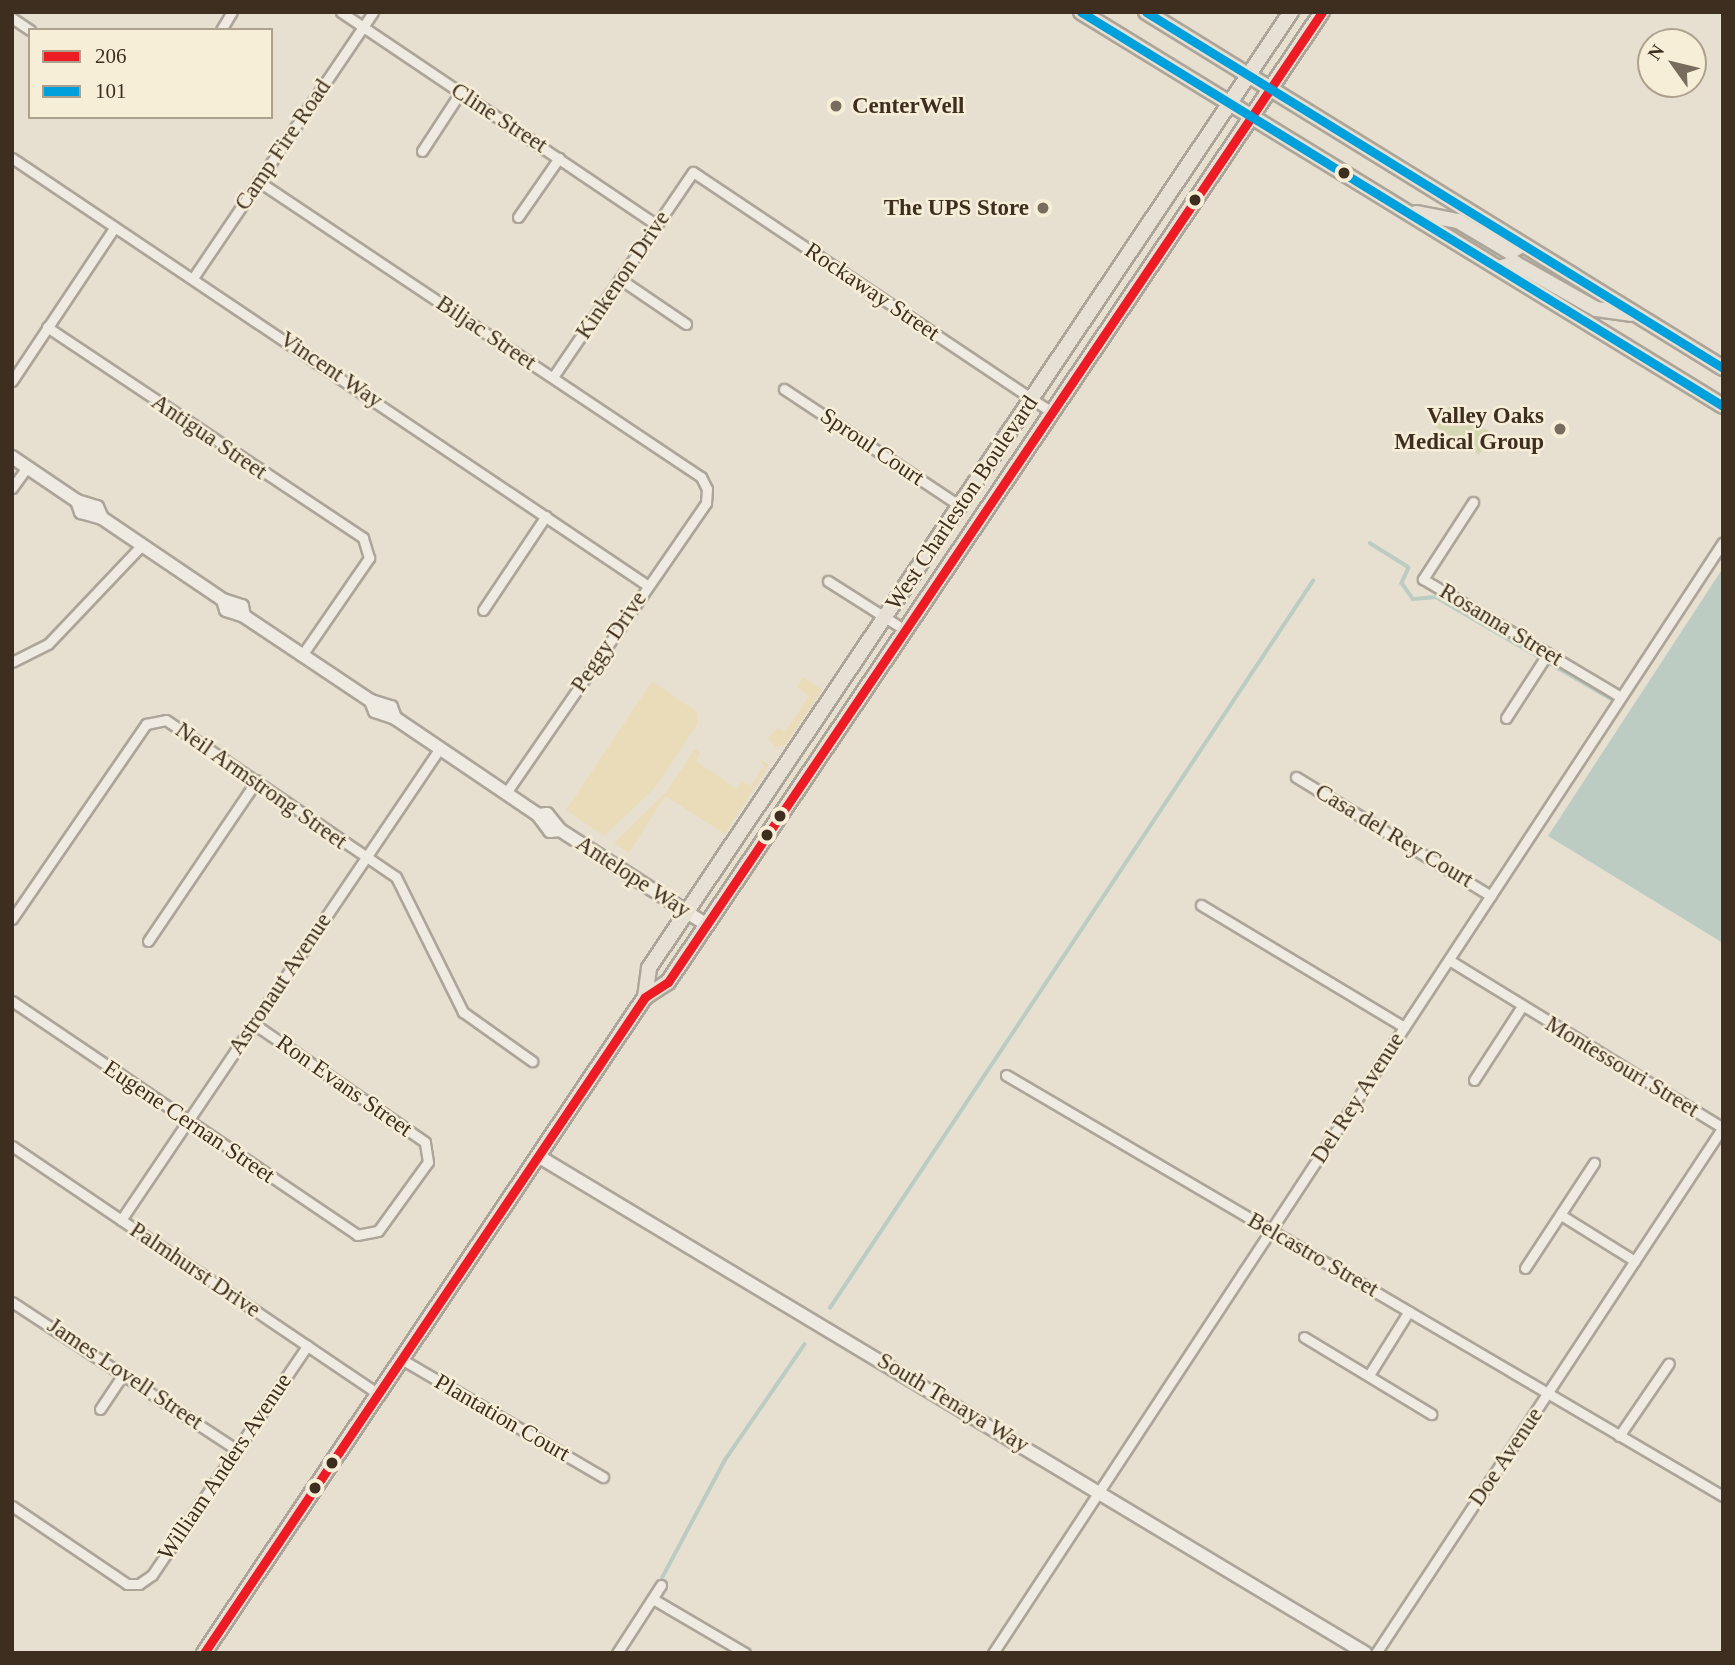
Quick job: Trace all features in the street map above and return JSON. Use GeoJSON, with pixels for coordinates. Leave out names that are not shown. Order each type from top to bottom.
{"type":"FeatureCollection","features":[{"type":"Feature","properties":{"kind":"main road"},"geometry":{"type":"LineString","coordinates":[[1082,12],[1723,405]]}},
{"type":"Feature","properties":{"kind":"main road"},"geometry":{"type":"LineString","coordinates":[[1146,12],[1723,368]]}},
{"type":"Feature","properties":{"kind":"main road","name":"West Charleston Boulevard"},"geometry":{"type":"LineString","coordinates":[[645,997],[649,968],[1291,12]]}},
{"type":"Feature","properties":{"kind":"main road","name":"West Charleston Boulevard"},"geometry":{"type":"LineString","coordinates":[[204,1653],[645,997],[668,982],[707,925],[1322,12]]}},
{"type":"Feature","properties":{"kind":"main road"},"geometry":{"type":"LineString","coordinates":[[1405,210],[1458,221],[1510,252],[1522,244]]}},
{"type":"Feature","properties":{"kind":"main road"},"geometry":{"type":"LineString","coordinates":[[1499,268],[1515,263],[1596,309],[1636,315]]}},
{"type":"Feature","properties":{"kind":"street"},"geometry":{"type":"LineString","coordinates":[[222,28],[232,12]]}},
{"type":"Feature","properties":{"kind":"street","name":"Cline Street"},"geometry":{"type":"LineString","coordinates":[[341,12],[657,225]]}},
{"type":"Feature","properties":{"kind":"street","name":"Camp Fire Road"},"geometry":{"type":"LineString","coordinates":[[193,278],[373,12]]}},
{"type":"Feature","properties":{"kind":"street"},"geometry":{"type":"LineString","coordinates":[[12,18],[28,29]]}},
{"type":"Feature","properties":{"kind":"street"},"geometry":{"type":"LineString","coordinates":[[422,151],[460,93]]}},
{"type":"Feature","properties":{"kind":"street","name":"Vincent Way"},"geometry":{"type":"LineString","coordinates":[[12,158],[647,585]]}},
{"type":"Feature","properties":{"kind":"street"},"geometry":{"type":"LineString","coordinates":[[518,217],[559,158]]}},
{"type":"Feature","properties":{"kind":"street","name":"Rockaway Street"},"geometry":{"type":"LineString","coordinates":[[693,172],[1051,412]]}},
{"type":"Feature","properties":{"kind":"street","name":"Kinkenon Drive"},"geometry":{"type":"LineString","coordinates":[[553,377],[693,172]]}},
{"type":"Feature","properties":{"kind":"street","name":"Biljac Street"},"geometry":{"type":"LineString","coordinates":[[258,181],[701,477],[707,489]]}},
{"type":"Feature","properties":{"kind":"street"},"geometry":{"type":"LineString","coordinates":[[12,381],[114,228]]}},
{"type":"Feature","properties":{"kind":"street"},"geometry":{"type":"LineString","coordinates":[[620,279],[686,324]]}},
{"type":"Feature","properties":{"kind":"street","name":"Antigua Street"},"geometry":{"type":"LineString","coordinates":[[47,327],[369,547],[369,558],[302,655]]}},
{"type":"Feature","properties":{"kind":"street","name":"Sproul Court"},"geometry":{"type":"LineString","coordinates":[[784,389],[960,506]]}},
{"type":"Feature","properties":{"kind":"street","name":"Antelope Way"},"geometry":{"type":"LineString","coordinates":[[12,457],[77,501],[81,512],[102,518],[223,600],[242,606],[244,616],[371,701],[391,707],[395,718],[538,815],[540,824],[560,830],[707,925]]}},
{"type":"Feature","properties":{"kind":"street"},"geometry":{"type":"LineString","coordinates":[[12,488],[27,467]]}},
{"type":"Feature","properties":{"kind":"street","name":"Peggy Drive"},"geometry":{"type":"LineString","coordinates":[[506,793],[706,503],[707,489]]}},
{"type":"Feature","properties":{"kind":"street","name":"Rosanna Street"},"geometry":{"type":"LineString","coordinates":[[1473,502],[1423,579],[1621,697]]}},
{"type":"Feature","properties":{"kind":"street"},"geometry":{"type":"LineString","coordinates":[[483,610],[546,516]]}},
{"type":"Feature","properties":{"kind":"street","name":"Del Rey Avenue"},"geometry":{"type":"LineString","coordinates":[[993,1653],[1723,542]]}},
{"type":"Feature","properties":{"kind":"street"},"geometry":{"type":"LineString","coordinates":[[12,662],[48,645],[142,545]]}},
{"type":"Feature","properties":{"kind":"street"},"geometry":{"type":"LineString","coordinates":[[828,581],[884,619],[905,629]]}},
{"type":"Feature","properties":{"kind":"street"},"geometry":{"type":"LineString","coordinates":[[1506,718],[1548,653]]}},
{"type":"Feature","properties":{"kind":"street","name":"Neil Armstrong Street"},"geometry":{"type":"LineString","coordinates":[[12,919],[146,724],[156,719],[179,727],[364,858],[396,877],[408,894],[463,1012],[532,1061]]}},
{"type":"Feature","properties":{"kind":"street","name":"Astronaut Avenue"},"geometry":{"type":"LineString","coordinates":[[121,1220],[440,748]]}},
{"type":"Feature","properties":{"kind":"street","name":"Casa del Rey Court"},"geometry":{"type":"LineString","coordinates":[[1296,777],[1492,896]]}},
{"type":"Feature","properties":{"kind":"street"},"geometry":{"type":"LineString","coordinates":[[148,941],[257,780]]}},
{"type":"Feature","properties":{"kind":"street"},"geometry":{"type":"LineString","coordinates":[[1201,905],[1404,1027]]}},
{"type":"Feature","properties":{"kind":"street","name":"Montessouri Street"},"geometry":{"type":"LineString","coordinates":[[1449,960],[1723,1127]]}},
{"type":"Feature","properties":{"kind":"street","name":"Eugene Cernan Street"},"geometry":{"type":"LineString","coordinates":[[12,1001],[357,1235],[368,1236]]}},
{"type":"Feature","properties":{"kind":"street","name":"Montessouri Street"},"geometry":{"type":"LineString","coordinates":[[1474,1080],[1522,1006]]}},
{"type":"Feature","properties":{"kind":"street","name":"Ron Evans Street"},"geometry":{"type":"LineString","coordinates":[[254,1024],[425,1142],[428,1162],[368,1236]]}},
{"type":"Feature","properties":{"kind":"street","name":"Belcastro Street"},"geometry":{"type":"LineString","coordinates":[[1006,1075],[1723,1496]]}},
{"type":"Feature","properties":{"kind":"street","name":"Doe Avenue"},"geometry":{"type":"LineString","coordinates":[[1376,1653],[1723,1127]]}},
{"type":"Feature","properties":{"kind":"street","name":"Palmhurst Drive"},"geometry":{"type":"LineString","coordinates":[[12,1146],[378,1394]]}},
{"type":"Feature","properties":{"kind":"street","name":"South Tenaya Way"},"geometry":{"type":"LineString","coordinates":[[538,1156],[1100,1490],[1365,1653]]}},
{"type":"Feature","properties":{"kind":"street"},"geometry":{"type":"LineString","coordinates":[[1525,1268],[1594,1163]]}},
{"type":"Feature","properties":{"kind":"street"},"geometry":{"type":"LineString","coordinates":[[1561,1215],[1635,1261]]}},
{"type":"Feature","properties":{"kind":"street","name":"James Lovell Street"},"geometry":{"type":"LineString","coordinates":[[12,1302],[236,1449]]}},
{"type":"Feature","properties":{"kind":"street"},"geometry":{"type":"LineString","coordinates":[[1369,1375],[1409,1311]]}},
{"type":"Feature","properties":{"kind":"street"},"geometry":{"type":"LineString","coordinates":[[1304,1337],[1431,1414]]}},
{"type":"Feature","properties":{"kind":"street","name":"William Anders Avenue"},"geometry":{"type":"LineString","coordinates":[[12,1506],[127,1584],[139,1584],[307,1346]]}},
{"type":"Feature","properties":{"kind":"street","name":"Plantation Court"},"geometry":{"type":"LineString","coordinates":[[401,1359],[603,1477]]}},
{"type":"Feature","properties":{"kind":"street"},"geometry":{"type":"LineString","coordinates":[[1619,1436],[1669,1363]]}},
{"type":"Feature","properties":{"kind":"street"},"geometry":{"type":"LineString","coordinates":[[100,1409],[124,1373]]}},
{"type":"Feature","properties":{"kind":"street"},"geometry":{"type":"LineString","coordinates":[[617,1653],[661,1585]]}},
{"type":"Feature","properties":{"kind":"street"},"geometry":{"type":"LineString","coordinates":[[653,1599],[745,1653]]}},
{"type":"Feature","properties":{"kind":"green space"},"geometry":{"type":"Polygon","coordinates":[[[1450,406],[1493,434],[1479,455],[1436,427],[1450,406]]]}},
{"type":"Feature","properties":{"kind":"sand"},"geometry":{"type":"Polygon","coordinates":[[[803,677],[822,690],[785,745],[775,748],[768,738],[778,728],[785,732],[809,696],[797,687],[803,677]]]}},
{"type":"Feature","properties":{"kind":"sand"},"geometry":{"type":"Polygon","coordinates":[[[652,681],[697,712],[698,723],[655,788],[604,836],[566,810],[652,681]]]}},
{"type":"Feature","properties":{"kind":"sand"},"geometry":{"type":"Polygon","coordinates":[[[695,749],[700,753],[696,761],[737,789],[742,781],[750,786],[764,766],[758,758],[769,765],[725,834],[665,796],[629,853],[614,843],[666,792],[695,749]]]}},
{"type":"Feature","properties":{"kind":"shaded area"},"geometry":{"type":"Polygon","coordinates":[[[1721,571],[1723,572],[1723,943],[1548,836],[1721,571]]]}},
{"type":"Feature","properties":{"kind":"waterway"},"geometry":{"type":"LineString","coordinates":[[1370,543],[1407,566]]}},
{"type":"Feature","properties":{"kind":"waterway"},"geometry":{"type":"LineString","coordinates":[[1409,568],[1402,583],[1413,599],[1436,597],[1611,699]]}},
{"type":"Feature","properties":{"kind":"waterway"},"geometry":{"type":"LineString","coordinates":[[830,1308],[1313,581]]}},
{"type":"Feature","properties":{"kind":"waterway"},"geometry":{"type":"LineString","coordinates":[[662,1578],[725,1460],[804,1345]]}},
{"type":"Feature","properties":{"kind":"transit line","name":"101"},"geometry":{"type":"LineString","coordinates":[[1081,12],[1723,406]]}},
{"type":"Feature","properties":{"kind":"transit line","name":"101"},"geometry":{"type":"LineString","coordinates":[[1146,12],[1723,368]]}},
{"type":"Feature","properties":{"kind":"transit line","name":"206"},"geometry":{"type":"LineString","coordinates":[[204,1653],[645,997],[668,982],[1322,12]]}},
{"type":"Feature","properties":{"kind":"place","name":"CenterWell"},"geometry":{"type":"Point","coordinates":[836,106]}},
{"type":"Feature","properties":{"kind":"place","name":"The UPS Store"},"geometry":{"type":"Point","coordinates":[1043,208]}},
{"type":"Feature","properties":{"kind":"place","name":"Valley Oaks Medical Group"},"geometry":{"type":"Point","coordinates":[1560,429]}}]}
